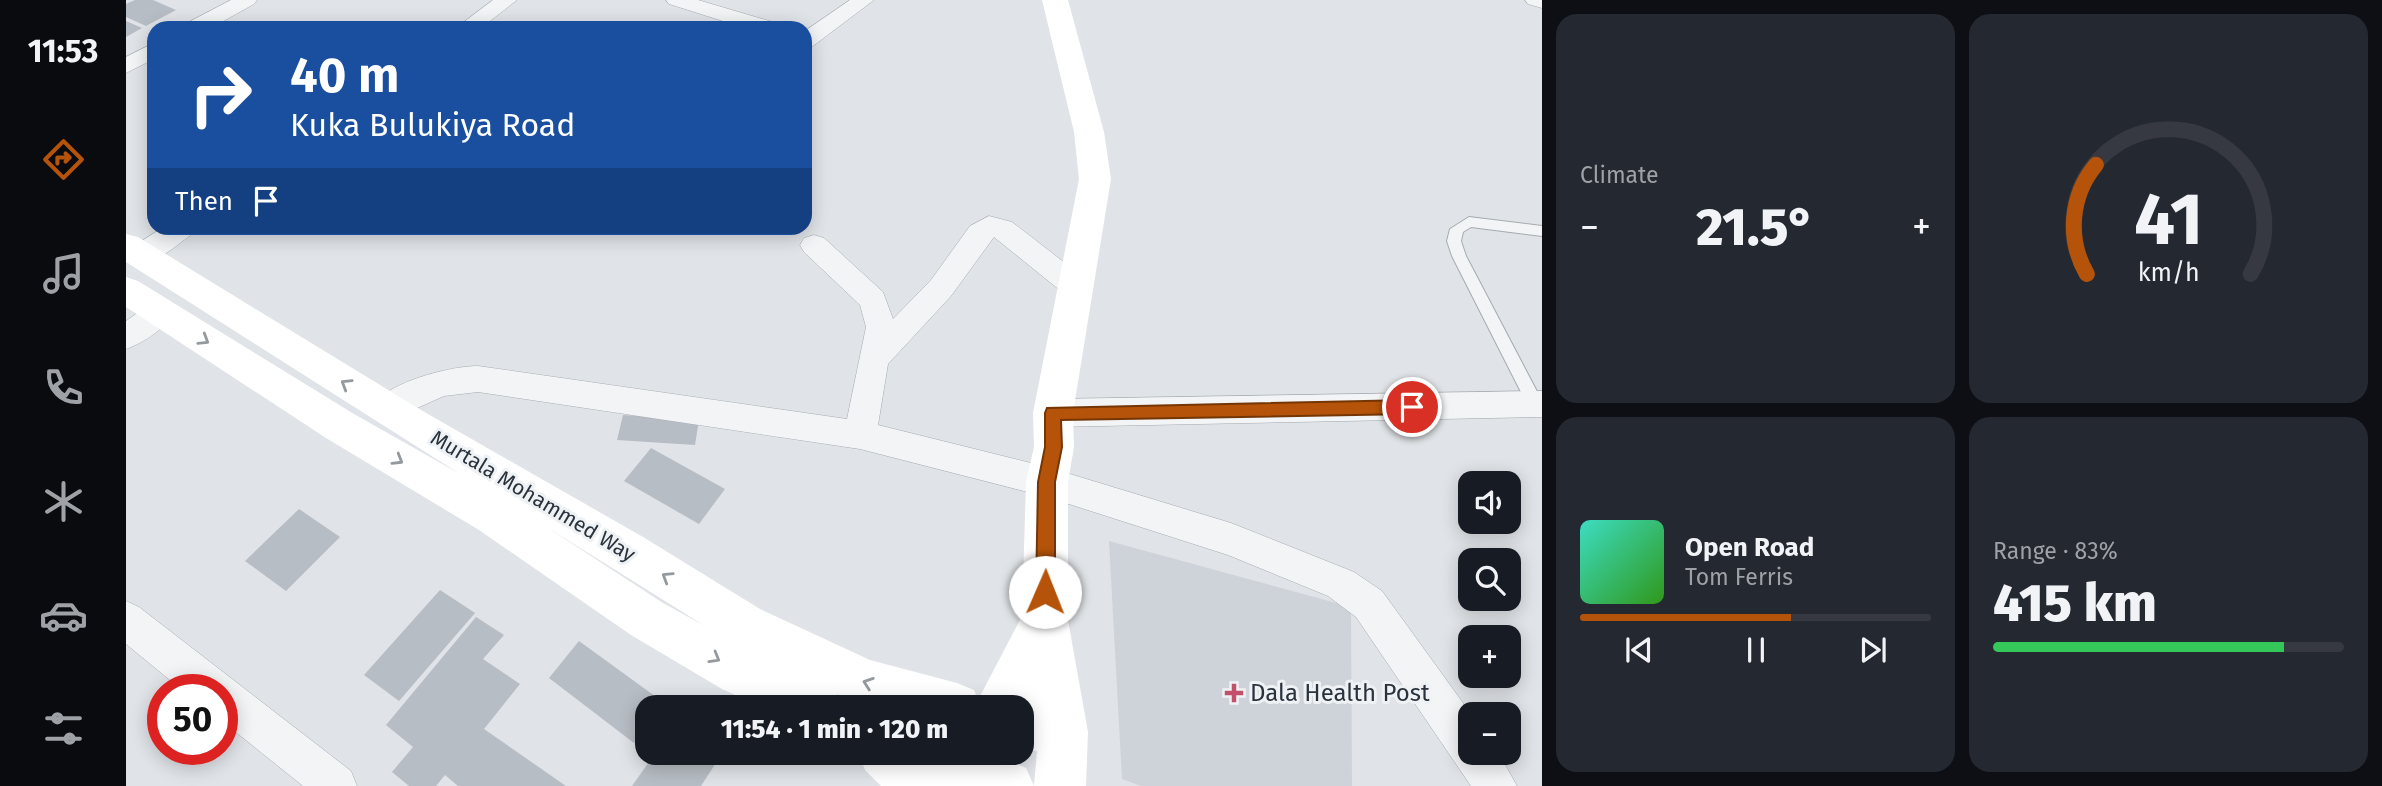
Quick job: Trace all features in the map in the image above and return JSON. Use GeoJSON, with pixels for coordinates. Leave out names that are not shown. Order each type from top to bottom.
{"type":"FeatureCollection","features":[{"type":"Feature","properties":{"kind":"main road"},"geometry":{"type":"LineString","coordinates":[[1055,0],[1089,132],[1095,179],[1053,413],[1054,447],[1047,482],[1042,728],[1060,786]]}},
{"type":"Feature","properties":{"kind":"main road","name":"Murtala Mohammed Way"},"geometry":{"type":"LineString","coordinates":[[131,264],[160,312],[340,426],[494,516],[647,619],[739,672],[791,695]]}},
{"type":"Feature","properties":{"kind":"main road","name":"Murtala Mohammed Way"},"geometry":{"type":"LineString","coordinates":[[131,264],[386,409],[628,552],[744,625],[866,683],[912,695]]}},
{"type":"Feature","properties":{"kind":"main road"},"geometry":{"type":"LineString","coordinates":[[1006,695],[1045,620]]}},
{"type":"Feature","properties":{"kind":"main road"},"geometry":{"type":"LineString","coordinates":[[896,765],[916,786]]}},
{"type":"Feature","properties":{"kind":"main road"},"geometry":{"type":"LineString","coordinates":[[961,765],[993,776]]}},
{"type":"Feature","properties":{"kind":"street"},"geometry":{"type":"LineString","coordinates":[[208,21],[247,0]]}},
{"type":"Feature","properties":{"kind":"street"},"geometry":{"type":"LineString","coordinates":[[477,21],[507,0]]}},
{"type":"Feature","properties":{"kind":"street"},"geometry":{"type":"LineString","coordinates":[[677,0],[745,21]]}},
{"type":"Feature","properties":{"kind":"street"},"geometry":{"type":"LineString","coordinates":[[812,36],[864,0]]}},
{"type":"Feature","properties":{"kind":"street"},"geometry":{"type":"LineString","coordinates":[[1535,0],[1542,2]]}},
{"type":"Feature","properties":{"kind":"street"},"geometry":{"type":"LineString","coordinates":[[126,66],[147,55]]}},
{"type":"Feature","properties":{"kind":"street"},"geometry":{"type":"LineString","coordinates":[[874,359],[941,288],[980,233],[989,226],[1002,229],[1077,288]]}},
{"type":"Feature","properties":{"kind":"street"},"geometry":{"type":"LineString","coordinates":[[131,264],[170,235]]}},
{"type":"Feature","properties":{"kind":"street"},"geometry":{"type":"LineString","coordinates":[[814,245],[873,300],[881,327],[860,435]]}},
{"type":"Feature","properties":{"kind":"street"},"geometry":{"type":"LineString","coordinates":[[126,337],[160,312]]}},
{"type":"Feature","properties":{"kind":"street"},"geometry":{"type":"LineString","coordinates":[[386,409],[439,383],[463,378],[478,379],[860,435],[1047,482],[1231,540],[1341,584],[1369,604],[1458,731]]}},
{"type":"Feature","properties":{"kind":"street"},"geometry":{"type":"LineString","coordinates":[[1053,413],[1539,404]]}},
{"type":"Feature","properties":{"kind":"street"},"geometry":{"type":"LineString","coordinates":[[126,620],[194,674]]}},
{"type":"Feature","properties":{"kind":"street"},"geometry":{"type":"LineString","coordinates":[[238,711],[311,779]]}},
{"type":"Feature","properties":{"kind":"street"},"geometry":{"type":"LineString","coordinates":[[1481,765],[1496,786]]}},
{"type":"Feature","properties":{"kind":"lane"},"geometry":{"type":"LineString","coordinates":[[1539,404],[1466,271],[1454,241],[1457,229],[1469,222],[1542,231]]}},
{"type":"Feature","properties":{"kind":"shaded area","name":"Dala Health Post"},"geometry":{"type":"Polygon","coordinates":[[[1109,541],[1351,607],[1352,786],[1141,786],[1122,779],[1109,541]]]}},
{"type":"Feature","properties":{"kind":"building"},"geometry":{"type":"Polygon","coordinates":[[[135,0],[153,0],[176,10],[155,21],[147,21],[146,26],[126,17],[126,4],[135,0]]]}},
{"type":"Feature","properties":{"kind":"building"},"geometry":{"type":"Polygon","coordinates":[[[126,21],[142,28],[126,37],[126,21]]]}},
{"type":"Feature","properties":{"kind":"building"},"geometry":{"type":"Polygon","coordinates":[[[623,415],[699,420],[695,445],[617,440],[623,415]]]}},
{"type":"Feature","properties":{"kind":"building"},"geometry":{"type":"Polygon","coordinates":[[[651,448],[725,489],[699,524],[624,481],[651,448]]]}},
{"type":"Feature","properties":{"kind":"building"},"geometry":{"type":"Polygon","coordinates":[[[299,509],[340,537],[286,591],[245,561],[299,509]]]}},
{"type":"Feature","properties":{"kind":"building"},"geometry":{"type":"Polygon","coordinates":[[[440,590],[475,613],[399,701],[364,675],[440,590]]]}},
{"type":"Feature","properties":{"kind":"building"},"geometry":{"type":"Polygon","coordinates":[[[476,617],[504,635],[483,659],[520,684],[484,729],[566,786],[458,786],[445,775],[436,786],[409,786],[392,772],[413,747],[386,725],[476,617]]]}},
{"type":"Feature","properties":{"kind":"building"},"geometry":{"type":"Polygon","coordinates":[[[579,641],[653,695],[635,695],[634,743],[549,678],[579,641]]]}},
{"type":"Feature","properties":{"kind":"building"},"geometry":{"type":"Polygon","coordinates":[[[647,765],[715,765],[701,786],[632,786],[647,765]]]}},
{"type":"Feature","properties":{"kind":"place","name":"Dala Health Post"},"geometry":{"type":"Point","coordinates":[1234,693]}},
{"type":"Feature","properties":{"kind":"route"},"geometry":{"type":"LineString","coordinates":[[1045,592],[1047,482],[1054,447],[1053,413],[1412,407]]}}]}
